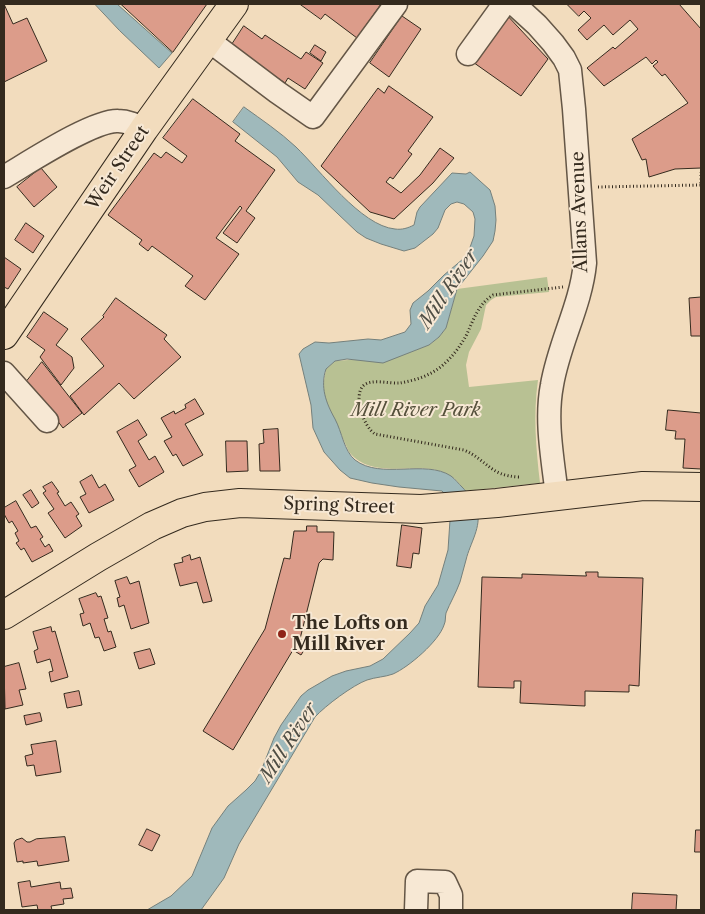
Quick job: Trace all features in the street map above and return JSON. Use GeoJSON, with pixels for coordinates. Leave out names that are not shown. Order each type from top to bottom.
{"type":"FeatureCollection","features":[{"type":"Feature","properties":{"kind":"main road","name":"Weir Street"},"geometry":{"type":"LineString","coordinates":[[4,335],[144,129],[208,40],[228,6]]}},
{"type":"Feature","properties":{"kind":"main road","name":"Spring Street"},"geometry":{"type":"LineString","coordinates":[[4,615],[141,532],[172,517],[199,508],[240,503],[429,508],[497,503],[643,486],[701,487]]}},
{"type":"Feature","properties":{"kind":"street"},"geometry":{"type":"LineString","coordinates":[[208,40],[313,117],[396,4]]}},
{"type":"Feature","properties":{"kind":"street"},"geometry":{"type":"LineString","coordinates":[[468,54],[504,4]]}},
{"type":"Feature","properties":{"kind":"street","name":"Allans Avenue"},"geometry":{"type":"LineString","coordinates":[[514,4],[537,25],[564,58],[570,70],[574,110],[585,252],[582,285],[554,375],[550,394],[550,426],[557,496]]}},
{"type":"Feature","properties":{"kind":"street"},"geometry":{"type":"LineString","coordinates":[[4,177],[97,125],[118,121],[135,124],[144,129]]}},
{"type":"Feature","properties":{"kind":"street"},"geometry":{"type":"LineString","coordinates":[[4,373],[47,421]]}},
{"type":"Feature","properties":{"kind":"street"},"geometry":{"type":"LineString","coordinates":[[416,910],[417,881],[445,882],[451,895],[451,910]]}},
{"type":"Feature","properties":{"kind":"path"},"geometry":{"type":"LineString","coordinates":[[592,188],[701,185],[701,172]]}},
{"type":"Feature","properties":{"kind":"path"},"geometry":{"type":"LineString","coordinates":[[526,478],[500,475],[464,450],[375,434],[368,428],[363,419],[360,407],[360,391],[367,383],[400,383],[424,376],[438,369],[459,347],[477,312],[484,302],[493,295],[582,285]]}},
{"type":"Feature","properties":{"kind":"green space","name":"Mill River Park"},"geometry":{"type":"Polygon","coordinates":[[[547,277],[549,292],[496,297],[486,305],[481,329],[469,352],[466,365],[469,387],[538,380],[536,432],[540,483],[466,491],[454,478],[440,471],[372,466],[360,461],[349,452],[324,396],[323,387],[326,369],[335,361],[400,356],[429,345],[446,328],[457,289],[547,277]]]}},
{"type":"Feature","properties":{"kind":"water"},"geometry":{"type":"Polygon","coordinates":[[[95,4],[117,4],[172,53],[159,68],[95,4]]]}},
{"type":"Feature","properties":{"kind":"water","name":"Mill River"},"geometry":{"type":"Polygon","coordinates":[[[244,107],[296,147],[355,208],[382,226],[400,229],[414,225],[420,207],[452,173],[466,174],[470,172],[490,190],[495,206],[496,220],[493,241],[457,289],[446,328],[439,337],[429,345],[383,363],[347,359],[335,361],[326,369],[324,376],[324,389],[329,407],[346,446],[355,460],[377,469],[429,469],[451,476],[474,503],[477,509],[478,522],[460,582],[446,613],[444,625],[430,646],[400,671],[370,679],[354,686],[325,707],[315,717],[239,844],[224,878],[201,910],[147,910],[171,896],[192,876],[212,828],[228,806],[255,781],[281,725],[301,696],[332,676],[370,666],[383,659],[419,623],[425,606],[438,585],[448,550],[450,520],[445,494],[442,491],[399,487],[350,478],[324,452],[313,428],[311,405],[299,354],[303,349],[315,342],[381,340],[405,332],[411,324],[410,310],[413,303],[468,253],[474,236],[475,219],[473,212],[464,204],[457,202],[451,204],[445,210],[438,228],[433,234],[415,248],[404,251],[366,238],[357,232],[318,195],[298,182],[277,157],[233,122],[244,107]]]}},
{"type":"Feature","properties":{"kind":"building"},"geometry":{"type":"Polygon","coordinates":[[[4,4],[13,24],[27,18],[47,61],[4,82],[4,4]]]}},
{"type":"Feature","properties":{"kind":"building"},"geometry":{"type":"Polygon","coordinates":[[[121,4],[207,4],[173,52],[121,4]]]}},
{"type":"Feature","properties":{"kind":"building"},"geometry":{"type":"Polygon","coordinates":[[[300,4],[381,4],[357,38],[325,14],[321,19],[300,4]]]}},
{"type":"Feature","properties":{"kind":"building"},"geometry":{"type":"Polygon","coordinates":[[[567,4],[679,4],[701,29],[701,168],[675,169],[649,177],[646,159],[642,160],[632,139],[688,103],[665,74],[662,76],[653,66],[658,62],[656,60],[652,64],[646,57],[604,86],[587,68],[613,47],[615,49],[638,29],[630,20],[613,35],[604,25],[587,40],[578,30],[591,18],[584,11],[579,16],[567,4]]]}},
{"type":"Feature","properties":{"kind":"building"},"geometry":{"type":"Polygon","coordinates":[[[504,12],[548,59],[521,96],[470,60],[504,12]]]}},
{"type":"Feature","properties":{"kind":"building"},"geometry":{"type":"Polygon","coordinates":[[[402,16],[421,29],[389,77],[370,63],[402,16]]]}},
{"type":"Feature","properties":{"kind":"building"},"geometry":{"type":"Polygon","coordinates":[[[244,26],[262,39],[265,35],[301,59],[306,52],[323,63],[305,89],[288,78],[285,83],[231,46],[244,26]]]}},
{"type":"Feature","properties":{"kind":"building"},"geometry":{"type":"Polygon","coordinates":[[[315,45],[326,52],[321,61],[310,53],[315,45]]]}},
{"type":"Feature","properties":{"kind":"building"},"geometry":{"type":"Polygon","coordinates":[[[389,86],[433,117],[408,151],[412,154],[393,179],[390,177],[386,182],[401,193],[420,175],[440,148],[454,158],[433,183],[394,219],[370,212],[321,166],[378,88],[384,93],[389,86]]]}},
{"type":"Feature","properties":{"kind":"building"},"geometry":{"type":"Polygon","coordinates":[[[193,99],[240,134],[235,141],[275,170],[246,211],[255,218],[237,243],[223,233],[242,208],[240,206],[216,238],[239,254],[205,300],[185,286],[193,276],[152,246],[148,251],[139,244],[142,240],[108,215],[154,153],[161,158],[166,152],[182,163],[187,156],[163,138],[193,99]]]}},
{"type":"Feature","properties":{"kind":"building"},"geometry":{"type":"Polygon","coordinates":[[[41,168],[57,187],[34,207],[17,187],[41,168]]]}},
{"type":"Feature","properties":{"kind":"building"},"geometry":{"type":"Polygon","coordinates":[[[26,223],[44,236],[33,253],[15,240],[26,223]]]}},
{"type":"Feature","properties":{"kind":"building"},"geometry":{"type":"Polygon","coordinates":[[[4,257],[21,269],[8,289],[4,287],[4,257]]]}},
{"type":"Feature","properties":{"kind":"building"},"geometry":{"type":"Polygon","coordinates":[[[701,297],[701,336],[691,336],[689,298],[701,297]]]}},
{"type":"Feature","properties":{"kind":"building"},"geometry":{"type":"Polygon","coordinates":[[[116,298],[167,335],[164,339],[181,357],[134,399],[119,383],[84,415],[70,396],[104,366],[81,339],[104,317],[116,298]]]}},
{"type":"Feature","properties":{"kind":"building"},"geometry":{"type":"Polygon","coordinates":[[[44,312],[68,329],[56,345],[72,357],[74,368],[61,385],[40,357],[45,350],[27,337],[44,312]]]}},
{"type":"Feature","properties":{"kind":"building"},"geometry":{"type":"Polygon","coordinates":[[[42,362],[82,413],[63,428],[27,381],[42,362]]]}},
{"type":"Feature","properties":{"kind":"building"},"geometry":{"type":"Polygon","coordinates":[[[195,399],[204,414],[185,424],[203,455],[183,466],[176,454],[173,456],[164,441],[172,437],[161,418],[174,411],[175,414],[186,408],[185,405],[195,399]]]}},
{"type":"Feature","properties":{"kind":"building"},"geometry":{"type":"Polygon","coordinates":[[[668,410],[701,413],[701,469],[683,468],[685,439],[675,439],[676,431],[666,430],[668,410]]]}},
{"type":"Feature","properties":{"kind":"building"},"geometry":{"type":"Polygon","coordinates":[[[138,420],[147,435],[138,441],[149,460],[155,456],[164,472],[139,487],[129,470],[136,466],[117,432],[138,420]]]}},
{"type":"Feature","properties":{"kind":"building"},"geometry":{"type":"Polygon","coordinates":[[[278,429],[280,471],[260,471],[259,444],[264,443],[263,430],[278,429]]]}},
{"type":"Feature","properties":{"kind":"building"},"geometry":{"type":"Polygon","coordinates":[[[226,441],[247,441],[248,471],[227,472],[226,441]]]}},
{"type":"Feature","properties":{"kind":"building"},"geometry":{"type":"Polygon","coordinates":[[[92,475],[99,488],[105,484],[114,500],[89,513],[80,497],[86,494],[80,482],[92,475]]]}},
{"type":"Feature","properties":{"kind":"building"},"geometry":{"type":"Polygon","coordinates":[[[52,482],[65,506],[71,502],[79,514],[76,516],[82,526],[65,538],[48,513],[54,509],[43,493],[46,491],[43,487],[52,482]]]}},
{"type":"Feature","properties":{"kind":"building"},"geometry":{"type":"Polygon","coordinates":[[[31,490],[39,503],[32,508],[23,495],[31,490]]]}},
{"type":"Feature","properties":{"kind":"building"},"geometry":{"type":"Polygon","coordinates":[[[16,501],[31,528],[36,526],[43,537],[40,539],[45,547],[49,544],[53,551],[32,562],[24,548],[21,550],[16,543],[19,541],[15,533],[18,531],[12,521],[9,523],[4,514],[4,508],[16,501]]]}},
{"type":"Feature","properties":{"kind":"building"},"geometry":{"type":"Polygon","coordinates":[[[402,525],[422,528],[419,554],[413,553],[411,568],[397,566],[402,525]]]}},
{"type":"Feature","properties":{"kind":"building","name":"The Lofts on Mill River"},"geometry":{"type":"Polygon","coordinates":[[[307,526],[317,526],[317,532],[334,532],[333,560],[323,559],[319,563],[300,639],[308,644],[301,655],[293,650],[233,750],[203,731],[265,629],[284,558],[290,559],[294,531],[306,531],[307,526]]]}},
{"type":"Feature","properties":{"kind":"building"},"geometry":{"type":"Polygon","coordinates":[[[190,555],[191,560],[200,557],[212,601],[203,603],[197,582],[180,586],[174,564],[183,562],[182,558],[190,555]]]}},
{"type":"Feature","properties":{"kind":"building"},"geometry":{"type":"Polygon","coordinates":[[[586,572],[598,572],[598,577],[643,578],[639,686],[629,685],[629,692],[585,691],[585,706],[520,703],[521,681],[514,681],[514,688],[478,687],[482,577],[522,578],[522,574],[586,576],[586,572]]]}},
{"type":"Feature","properties":{"kind":"building"},"geometry":{"type":"Polygon","coordinates":[[[127,577],[130,584],[139,581],[149,623],[131,629],[124,605],[119,607],[117,598],[120,597],[115,581],[127,577]]]}},
{"type":"Feature","properties":{"kind":"building"},"geometry":{"type":"Polygon","coordinates":[[[96,593],[98,597],[101,596],[108,618],[104,619],[108,632],[111,631],[116,647],[104,651],[99,637],[95,638],[90,623],[83,626],[80,614],[84,613],[79,599],[96,593]]]}},
{"type":"Feature","properties":{"kind":"building"},"geometry":{"type":"Polygon","coordinates":[[[51,627],[52,632],[55,631],[68,677],[51,682],[49,672],[53,671],[50,659],[37,663],[34,651],[38,649],[33,632],[51,627]]]}},
{"type":"Feature","properties":{"kind":"building"},"geometry":{"type":"Polygon","coordinates":[[[150,649],[155,664],[139,669],[134,653],[150,649]]]}},
{"type":"Feature","properties":{"kind":"building"},"geometry":{"type":"Polygon","coordinates":[[[19,663],[26,689],[19,690],[23,705],[5,709],[4,667],[19,663]]]}},
{"type":"Feature","properties":{"kind":"building"},"geometry":{"type":"Polygon","coordinates":[[[79,691],[82,705],[67,708],[64,694],[79,691]]]}},
{"type":"Feature","properties":{"kind":"building"},"geometry":{"type":"Polygon","coordinates":[[[40,713],[42,721],[26,725],[24,716],[40,713]]]}},
{"type":"Feature","properties":{"kind":"building"},"geometry":{"type":"Polygon","coordinates":[[[56,741],[61,772],[36,776],[34,765],[27,766],[25,756],[33,754],[31,745],[56,741]]]}},
{"type":"Feature","properties":{"kind":"building"},"geometry":{"type":"Polygon","coordinates":[[[147,829],[160,835],[152,851],[139,845],[147,829]]]}},
{"type":"Feature","properties":{"kind":"building"},"geometry":{"type":"Polygon","coordinates":[[[696,830],[701,830],[701,852],[695,852],[696,830]]]}},
{"type":"Feature","properties":{"kind":"building"},"geometry":{"type":"Polygon","coordinates":[[[65,837],[69,861],[38,866],[37,861],[17,862],[14,843],[16,840],[22,838],[30,842],[36,839],[65,837]]]}},
{"type":"Feature","properties":{"kind":"building"},"geometry":{"type":"Polygon","coordinates":[[[30,881],[31,887],[60,882],[61,889],[71,888],[73,898],[63,899],[64,904],[51,906],[52,910],[38,910],[37,905],[22,907],[18,883],[30,881]]]}},
{"type":"Feature","properties":{"kind":"building"},"geometry":{"type":"Polygon","coordinates":[[[633,893],[677,895],[676,910],[632,910],[633,893]]]}},
{"type":"Feature","properties":{"kind":"place","name":"The Lofts on Mill River"},"geometry":{"type":"Point","coordinates":[282,634]}}]}
